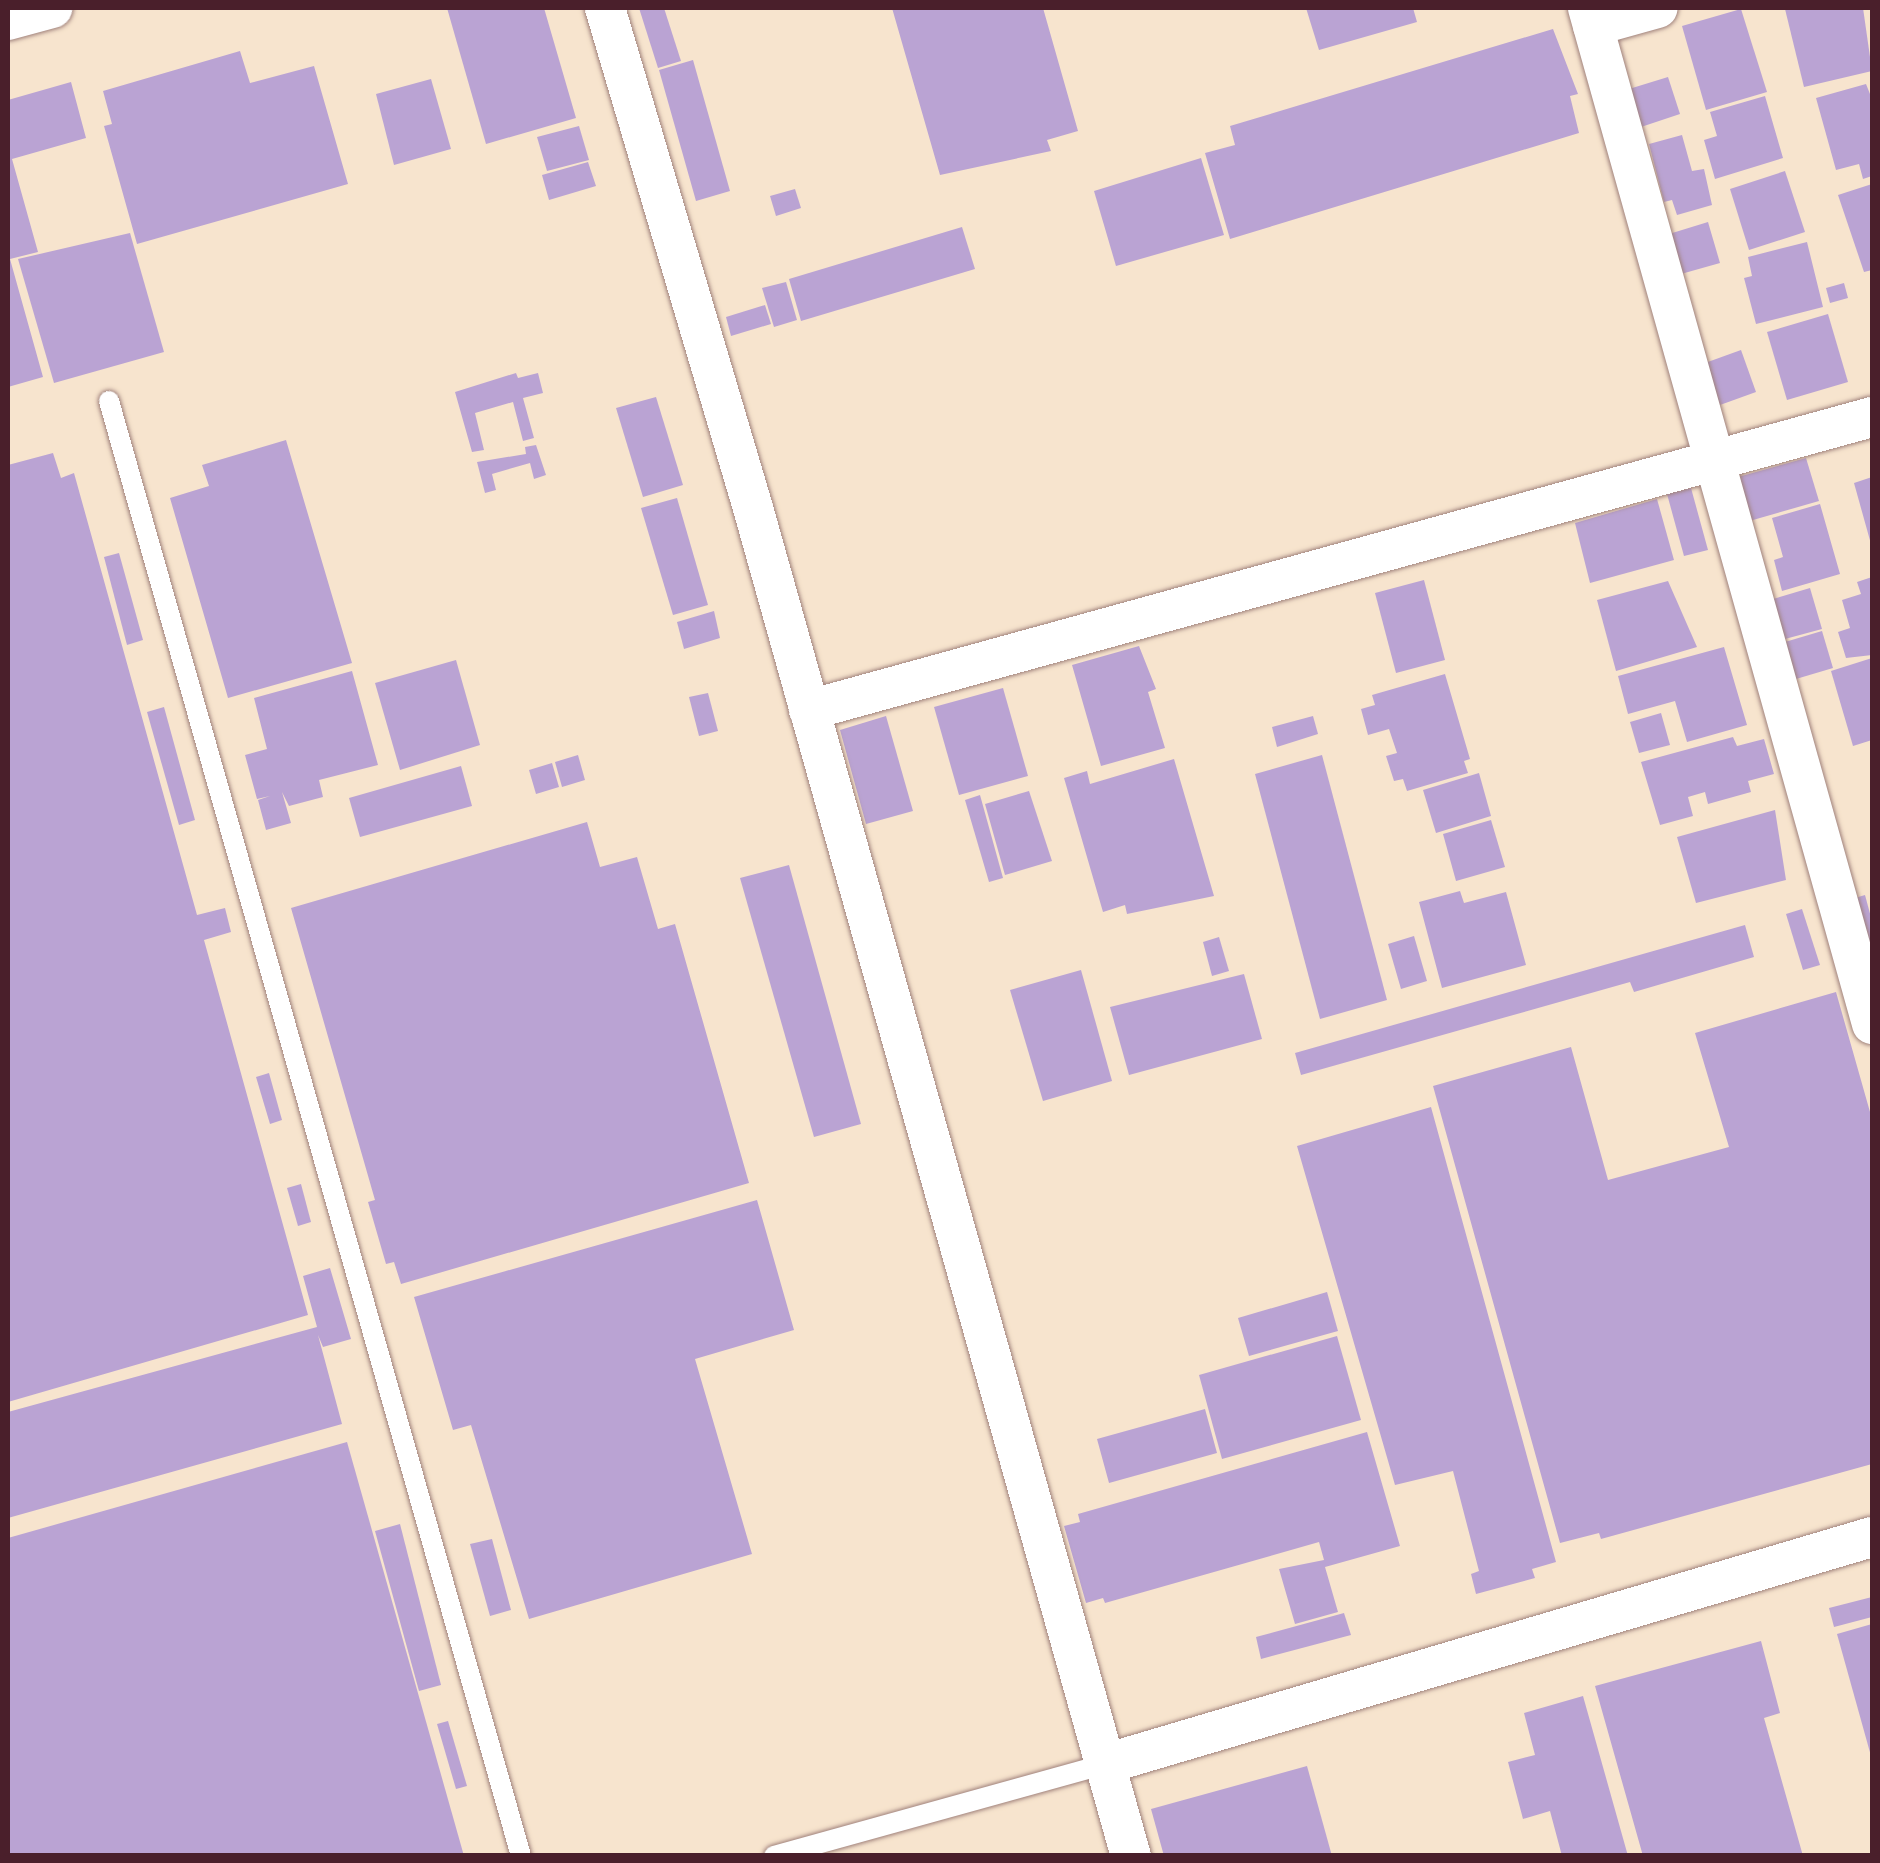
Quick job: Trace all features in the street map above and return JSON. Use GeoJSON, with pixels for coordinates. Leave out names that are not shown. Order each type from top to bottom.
{"type":"FeatureCollection","features":[{"type":"Feature","properties":{"kind":"street"},"geometry":{"type":"LineString","coordinates":[[8,20],[52,8]]}},
{"type":"Feature","properties":{"kind":"street"},"geometry":{"type":"LineString","coordinates":[[605,8],[809,710],[1131,1856]]}},
{"type":"Feature","properties":{"kind":"street"},"geometry":{"type":"LineString","coordinates":[[1658,8],[1590,17],[1872,1024]]}},
{"type":"Feature","properties":{"kind":"street"},"geometry":{"type":"LineString","coordinates":[[809,710],[1872,417]]}},
{"type":"Feature","properties":{"kind":"street"},"geometry":{"type":"LineString","coordinates":[[1105,1764],[1872,1537]]}},
{"type":"Feature","properties":{"kind":"lane"},"geometry":{"type":"LineString","coordinates":[[109,402],[521,1856]]}},
{"type":"Feature","properties":{"kind":"lane"},"geometry":{"type":"LineString","coordinates":[[774,1856],[1105,1764]]}},
{"type":"Feature","properties":{"kind":"building"},"geometry":{"type":"Polygon","coordinates":[[[447,8],[544,8],[576,118],[486,144],[447,8]]]}},
{"type":"Feature","properties":{"kind":"building"},"geometry":{"type":"Polygon","coordinates":[[[639,8],[664,8],[681,61],[658,68],[639,8]]]}},
{"type":"Feature","properties":{"kind":"building"},"geometry":{"type":"Polygon","coordinates":[[[892,8],[1043,8],[1078,131],[1047,140],[1051,151],[940,175],[892,8]]]}},
{"type":"Feature","properties":{"kind":"building"},"geometry":{"type":"Polygon","coordinates":[[[1306,8],[1413,8],[1417,22],[1319,50],[1306,8]]]}},
{"type":"Feature","properties":{"kind":"building"},"geometry":{"type":"Polygon","coordinates":[[[1863,8],[1872,71],[1804,87],[1785,9],[1863,8]]]}},
{"type":"Feature","properties":{"kind":"building"},"geometry":{"type":"Polygon","coordinates":[[[1741,9],[1767,92],[1706,110],[1682,26],[1741,9]]]}},
{"type":"Feature","properties":{"kind":"building"},"geometry":{"type":"Polygon","coordinates":[[[1553,29],[1578,94],[1570,96],[1579,133],[1230,239],[1205,153],[1235,145],[1230,126],[1553,29]]]}},
{"type":"Feature","properties":{"kind":"building"},"geometry":{"type":"Polygon","coordinates":[[[240,51],[250,83],[314,66],[348,184],[137,244],[104,126],[112,124],[103,91],[240,51]]]}},
{"type":"Feature","properties":{"kind":"building"},"geometry":{"type":"Polygon","coordinates":[[[693,60],[730,191],[696,201],[659,70],[693,60]]]}},
{"type":"Feature","properties":{"kind":"building"},"geometry":{"type":"Polygon","coordinates":[[[1668,77],[1680,114],[1641,127],[1629,89],[1668,77]]]}},
{"type":"Feature","properties":{"kind":"building"},"geometry":{"type":"Polygon","coordinates":[[[431,79],[451,149],[394,165],[376,94],[431,79]]]}},
{"type":"Feature","properties":{"kind":"building"},"geometry":{"type":"Polygon","coordinates":[[[71,82],[86,138],[12,159],[38,252],[10,259],[43,377],[8,387],[8,100],[71,82]]]}},
{"type":"Feature","properties":{"kind":"building"},"geometry":{"type":"Polygon","coordinates":[[[1866,84],[1872,99],[1872,176],[1863,179],[1859,164],[1836,170],[1816,98],[1866,84]]]}},
{"type":"Feature","properties":{"kind":"building"},"geometry":{"type":"Polygon","coordinates":[[[1765,96],[1783,158],[1715,179],[1704,140],[1717,136],[1710,112],[1765,96]]]}},
{"type":"Feature","properties":{"kind":"building"},"geometry":{"type":"Polygon","coordinates":[[[579,126],[589,160],[547,171],[537,137],[579,126]]]}},
{"type":"Feature","properties":{"kind":"building"},"geometry":{"type":"Polygon","coordinates":[[[1682,135],[1692,171],[1704,169],[1712,205],[1677,215],[1672,200],[1664,202],[1649,144],[1682,135]]]}},
{"type":"Feature","properties":{"kind":"building"},"geometry":{"type":"Polygon","coordinates":[[[1201,158],[1224,235],[1116,266],[1094,191],[1201,158]]]}},
{"type":"Feature","properties":{"kind":"building"},"geometry":{"type":"Polygon","coordinates":[[[588,162],[596,186],[549,200],[542,175],[588,162]]]}},
{"type":"Feature","properties":{"kind":"building"},"geometry":{"type":"Polygon","coordinates":[[[1785,171],[1805,232],[1749,250],[1730,189],[1785,171]]]}},
{"type":"Feature","properties":{"kind":"building"},"geometry":{"type":"Polygon","coordinates":[[[1872,184],[1872,270],[1864,272],[1838,195],[1872,184]]]}},
{"type":"Feature","properties":{"kind":"building"},"geometry":{"type":"Polygon","coordinates":[[[795,189],[801,208],[776,216],[770,196],[795,189]]]}},
{"type":"Feature","properties":{"kind":"building"},"geometry":{"type":"Polygon","coordinates":[[[1708,222],[1720,263],[1681,274],[1669,234],[1708,222]]]}},
{"type":"Feature","properties":{"kind":"building"},"geometry":{"type":"Polygon","coordinates":[[[962,227],[975,269],[801,321],[789,279],[962,227]]]}},
{"type":"Feature","properties":{"kind":"building"},"geometry":{"type":"Polygon","coordinates":[[[130,233],[164,352],[54,383],[18,259],[130,233]]]}},
{"type":"Feature","properties":{"kind":"building"},"geometry":{"type":"Polygon","coordinates":[[[1807,242],[1823,307],[1756,324],[1744,278],[1752,276],[1748,257],[1807,242]]]}},
{"type":"Feature","properties":{"kind":"building"},"geometry":{"type":"Polygon","coordinates":[[[786,282],[797,320],[774,327],[762,288],[786,282]]]}},
{"type":"Feature","properties":{"kind":"building"},"geometry":{"type":"Polygon","coordinates":[[[1844,283],[1848,298],[1830,303],[1826,288],[1844,283]]]}},
{"type":"Feature","properties":{"kind":"building"},"geometry":{"type":"Polygon","coordinates":[[[765,305],[771,324],[731,336],[726,317],[765,305]]]}},
{"type":"Feature","properties":{"kind":"building"},"geometry":{"type":"Polygon","coordinates":[[[1828,314],[1848,382],[1787,400],[1767,332],[1828,314]]]}},
{"type":"Feature","properties":{"kind":"building"},"geometry":{"type":"Polygon","coordinates":[[[1741,350],[1756,392],[1720,405],[1705,363],[1741,350]]]}},
{"type":"Feature","properties":{"kind":"building"},"geometry":{"type":"Polygon","coordinates":[[[516,373],[518,378],[538,373],[543,393],[523,398],[534,438],[523,441],[513,402],[475,413],[484,450],[472,452],[455,392],[516,373]]]}},
{"type":"Feature","properties":{"kind":"building"},"geometry":{"type":"Polygon","coordinates":[[[656,397],[683,485],[643,497],[616,408],[656,397]]]}},
{"type":"Feature","properties":{"kind":"building"},"geometry":{"type":"Polygon","coordinates":[[[286,440],[352,663],[228,698],[170,498],[209,486],[202,465],[286,440]]]}},
{"type":"Feature","properties":{"kind":"building"},"geometry":{"type":"Polygon","coordinates":[[[536,445],[546,475],[534,479],[530,463],[492,474],[496,490],[485,493],[477,462],[526,454],[525,447],[536,445]]]}},
{"type":"Feature","properties":{"kind":"building"},"geometry":{"type":"Polygon","coordinates":[[[53,453],[61,478],[74,473],[197,915],[225,908],[231,932],[204,940],[308,1315],[8,1402],[8,465],[53,453]]]}},
{"type":"Feature","properties":{"kind":"building"},"geometry":{"type":"Polygon","coordinates":[[[1806,458],[1819,501],[1746,522],[1738,477],[1806,458]]]}},
{"type":"Feature","properties":{"kind":"building"},"geometry":{"type":"Polygon","coordinates":[[[1872,477],[1872,543],[1871,544],[1854,483],[1872,477]]]}},
{"type":"Feature","properties":{"kind":"building"},"geometry":{"type":"Polygon","coordinates":[[[1691,488],[1708,550],[1684,556],[1667,494],[1691,488]]]}},
{"type":"Feature","properties":{"kind":"building"},"geometry":{"type":"Polygon","coordinates":[[[677,498],[708,605],[673,615],[641,508],[677,498]]]}},
{"type":"Feature","properties":{"kind":"building"},"geometry":{"type":"Polygon","coordinates":[[[1657,499],[1674,560],[1590,583],[1575,523],[1657,499]]]}},
{"type":"Feature","properties":{"kind":"building"},"geometry":{"type":"Polygon","coordinates":[[[1820,504],[1840,574],[1782,591],[1774,560],[1783,557],[1772,518],[1820,504]]]}},
{"type":"Feature","properties":{"kind":"building"},"geometry":{"type":"Polygon","coordinates":[[[119,553],[143,640],[127,645],[104,557],[119,553]]]}},
{"type":"Feature","properties":{"kind":"building"},"geometry":{"type":"Polygon","coordinates":[[[1872,577],[1872,655],[1846,658],[1838,632],[1850,628],[1842,600],[1861,594],[1857,582],[1872,577]]]}},
{"type":"Feature","properties":{"kind":"building"},"geometry":{"type":"Polygon","coordinates":[[[1424,580],[1445,660],[1396,673],[1375,593],[1424,580]]]}},
{"type":"Feature","properties":{"kind":"building"},"geometry":{"type":"Polygon","coordinates":[[[1668,581],[1697,647],[1616,671],[1597,600],[1668,581]]]}},
{"type":"Feature","properties":{"kind":"building"},"geometry":{"type":"Polygon","coordinates":[[[1810,588],[1822,629],[1785,639],[1773,599],[1810,588]]]}},
{"type":"Feature","properties":{"kind":"building"},"geometry":{"type":"Polygon","coordinates":[[[714,611],[720,638],[684,649],[677,622],[714,611]]]}},
{"type":"Feature","properties":{"kind":"building"},"geometry":{"type":"Polygon","coordinates":[[[1822,631],[1833,668],[1796,679],[1785,642],[1822,631]]]}},
{"type":"Feature","properties":{"kind":"building"},"geometry":{"type":"Polygon","coordinates":[[[1139,646],[1156,689],[1148,692],[1165,748],[1101,766],[1072,665],[1139,646]]]}},
{"type":"Feature","properties":{"kind":"building"},"geometry":{"type":"Polygon","coordinates":[[[1724,647],[1747,725],[1687,742],[1675,701],[1628,714],[1618,676],[1724,647]]]}},
{"type":"Feature","properties":{"kind":"building"},"geometry":{"type":"Polygon","coordinates":[[[1872,658],[1872,740],[1853,746],[1831,671],[1872,658]]]}},
{"type":"Feature","properties":{"kind":"building"},"geometry":{"type":"Polygon","coordinates":[[[456,660],[480,745],[400,770],[375,683],[456,660]]]}},
{"type":"Feature","properties":{"kind":"building"},"geometry":{"type":"Polygon","coordinates":[[[352,671],[378,765],[319,780],[323,797],[289,806],[282,792],[291,823],[266,830],[258,800],[270,796],[257,799],[245,755],[267,749],[254,698],[352,671]]]}},
{"type":"Feature","properties":{"kind":"building"},"geometry":{"type":"Polygon","coordinates":[[[1445,674],[1470,759],[1464,761],[1468,773],[1407,791],[1403,779],[1394,781],[1386,756],[1397,753],[1389,729],[1368,735],[1361,709],[1375,705],[1372,695],[1445,674]]]}},
{"type":"Feature","properties":{"kind":"building"},"geometry":{"type":"Polygon","coordinates":[[[1003,688],[1028,776],[959,795],[934,707],[1003,688]]]}},
{"type":"Feature","properties":{"kind":"building"},"geometry":{"type":"Polygon","coordinates":[[[708,693],[718,731],[699,736],[689,697],[708,693]]]}},
{"type":"Feature","properties":{"kind":"building"},"geometry":{"type":"Polygon","coordinates":[[[164,707],[195,820],[179,825],[147,712],[164,707]]]}},
{"type":"Feature","properties":{"kind":"building"},"geometry":{"type":"Polygon","coordinates":[[[1661,713],[1670,745],[1639,753],[1630,722],[1661,713]]]}},
{"type":"Feature","properties":{"kind":"building"},"geometry":{"type":"Polygon","coordinates":[[[886,716],[913,811],[866,824],[840,730],[886,716]]]}},
{"type":"Feature","properties":{"kind":"building"},"geometry":{"type":"Polygon","coordinates":[[[1313,716],[1318,734],[1277,747],[1272,727],[1313,716]]]}},
{"type":"Feature","properties":{"kind":"building"},"geometry":{"type":"Polygon","coordinates":[[[1733,737],[1737,746],[1764,739],[1774,774],[1748,781],[1751,792],[1708,804],[1705,792],[1688,797],[1693,816],[1660,825],[1641,762],[1733,737]]]}},
{"type":"Feature","properties":{"kind":"building"},"geometry":{"type":"Polygon","coordinates":[[[578,755],[585,780],[562,787],[555,762],[578,755]]]}},
{"type":"Feature","properties":{"kind":"building"},"geometry":{"type":"Polygon","coordinates":[[[1322,755],[1387,1000],[1320,1019],[1255,774],[1322,755]]]}},
{"type":"Feature","properties":{"kind":"building"},"geometry":{"type":"Polygon","coordinates":[[[1174,759],[1214,896],[1127,914],[1125,905],[1103,912],[1064,778],[1087,771],[1090,784],[1174,759]]]}},
{"type":"Feature","properties":{"kind":"building"},"geometry":{"type":"Polygon","coordinates":[[[552,763],[559,787],[536,794],[529,770],[552,763]]]}},
{"type":"Feature","properties":{"kind":"building"},"geometry":{"type":"Polygon","coordinates":[[[461,766],[472,806],[360,837],[349,798],[461,766]]]}},
{"type":"Feature","properties":{"kind":"building"},"geometry":{"type":"Polygon","coordinates":[[[1479,773],[1491,816],[1436,833],[1423,790],[1479,773]]]}},
{"type":"Feature","properties":{"kind":"building"},"geometry":{"type":"Polygon","coordinates":[[[1029,791],[1052,861],[1005,875],[985,804],[1029,791]]]}},
{"type":"Feature","properties":{"kind":"building"},"geometry":{"type":"Polygon","coordinates":[[[980,795],[1003,878],[989,882],[965,800],[980,795]]]}},
{"type":"Feature","properties":{"kind":"building"},"geometry":{"type":"Polygon","coordinates":[[[1775,810],[1786,880],[1696,903],[1677,837],[1775,810]]]}},
{"type":"Feature","properties":{"kind":"building"},"geometry":{"type":"Polygon","coordinates":[[[1491,820],[1505,867],[1456,881],[1443,834],[1491,820]]]}},
{"type":"Feature","properties":{"kind":"building"},"geometry":{"type":"Polygon","coordinates":[[[587,822],[600,867],[637,857],[658,929],[675,924],[749,1183],[401,1284],[394,1262],[386,1264],[368,1202],[375,1200],[291,908],[587,822]]]}},
{"type":"Feature","properties":{"kind":"building"},"geometry":{"type":"Polygon","coordinates":[[[789,865],[861,1124],[814,1137],[740,878],[789,865]]]}},
{"type":"Feature","properties":{"kind":"building"},"geometry":{"type":"Polygon","coordinates":[[[1460,891],[1464,903],[1506,892],[1526,965],[1442,988],[1419,902],[1460,891]]]}},
{"type":"Feature","properties":{"kind":"building"},"geometry":{"type":"Polygon","coordinates":[[[1865,895],[1872,921],[1872,958],[1855,898],[1865,895]]]}},
{"type":"Feature","properties":{"kind":"building"},"geometry":{"type":"Polygon","coordinates":[[[1802,909],[1820,965],[1803,970],[1786,914],[1802,909]]]}},
{"type":"Feature","properties":{"kind":"building"},"geometry":{"type":"Polygon","coordinates":[[[1745,925],[1754,957],[1634,992],[1630,982],[1301,1075],[1295,1053],[1745,925]]]}},
{"type":"Feature","properties":{"kind":"building"},"geometry":{"type":"Polygon","coordinates":[[[1414,936],[1427,981],[1401,989],[1388,944],[1414,936]]]}},
{"type":"Feature","properties":{"kind":"building"},"geometry":{"type":"Polygon","coordinates":[[[1219,937],[1229,971],[1212,976],[1203,942],[1219,937]]]}},
{"type":"Feature","properties":{"kind":"building"},"geometry":{"type":"Polygon","coordinates":[[[1081,970],[1112,1081],[1043,1101],[1010,990],[1081,970]]]}},
{"type":"Feature","properties":{"kind":"building"},"geometry":{"type":"Polygon","coordinates":[[[1244,974],[1262,1039],[1129,1075],[1110,1007],[1244,974]]]}},
{"type":"Feature","properties":{"kind":"building"},"geometry":{"type":"Polygon","coordinates":[[[1836,992],[1872,1119],[1872,1464],[1601,1539],[1599,1533],[1560,1543],[1433,1086],[1571,1047],[1608,1180],[1729,1147],[1695,1033],[1836,992]]]}},
{"type":"Feature","properties":{"kind":"building"},"geometry":{"type":"Polygon","coordinates":[[[269,1073],[282,1120],[270,1124],[256,1077],[269,1073]]]}},
{"type":"Feature","properties":{"kind":"building"},"geometry":{"type":"Polygon","coordinates":[[[1431,1107],[1556,1562],[1532,1569],[1535,1578],[1476,1594],[1471,1574],[1479,1571],[1453,1471],[1395,1485],[1297,1146],[1431,1107]]]}},
{"type":"Feature","properties":{"kind":"building"},"geometry":{"type":"Polygon","coordinates":[[[301,1184],[311,1222],[298,1226],[287,1188],[301,1184]]]}},
{"type":"Feature","properties":{"kind":"building"},"geometry":{"type":"Polygon","coordinates":[[[757,1200],[794,1330],[695,1359],[752,1554],[529,1619],[471,1425],[453,1430],[414,1297],[757,1200]]]}},
{"type":"Feature","properties":{"kind":"building"},"geometry":{"type":"Polygon","coordinates":[[[330,1268],[351,1339],[323,1347],[318,1335],[342,1424],[8,1518],[8,1412],[317,1327],[303,1276],[330,1268]]]}},
{"type":"Feature","properties":{"kind":"building"},"geometry":{"type":"Polygon","coordinates":[[[1327,1292],[1338,1331],[1249,1356],[1238,1318],[1327,1292]]]}},
{"type":"Feature","properties":{"kind":"building"},"geometry":{"type":"Polygon","coordinates":[[[1337,1336],[1361,1420],[1222,1459],[1199,1375],[1337,1336]]]}},
{"type":"Feature","properties":{"kind":"building"},"geometry":{"type":"Polygon","coordinates":[[[1205,1409],[1217,1453],[1109,1483],[1097,1439],[1205,1409]]]}},
{"type":"Feature","properties":{"kind":"building"},"geometry":{"type":"Polygon","coordinates":[[[1367,1432],[1400,1546],[1325,1567],[1338,1612],[1295,1624],[1279,1569],[1324,1560],[1319,1542],[1105,1603],[1103,1598],[1086,1603],[1064,1526],[1080,1522],[1078,1514],[1367,1432]]]}},
{"type":"Feature","properties":{"kind":"building"},"geometry":{"type":"Polygon","coordinates":[[[347,1442],[464,1856],[8,1856],[8,1538],[347,1442]]]}},
{"type":"Feature","properties":{"kind":"building"},"geometry":{"type":"Polygon","coordinates":[[[400,1524],[441,1685],[419,1691],[375,1531],[400,1524]]]}},
{"type":"Feature","properties":{"kind":"building"},"geometry":{"type":"Polygon","coordinates":[[[492,1539],[511,1610],[490,1616],[470,1544],[492,1539]]]}},
{"type":"Feature","properties":{"kind":"building"},"geometry":{"type":"Polygon","coordinates":[[[1872,1597],[1872,1617],[1834,1627],[1829,1608],[1872,1597]]]}},
{"type":"Feature","properties":{"kind":"building"},"geometry":{"type":"Polygon","coordinates":[[[1344,1613],[1351,1635],[1261,1659],[1256,1637],[1344,1613]]]}},
{"type":"Feature","properties":{"kind":"building"},"geometry":{"type":"Polygon","coordinates":[[[1872,1624],[1872,1756],[1871,1756],[1837,1634],[1872,1624]]]}},
{"type":"Feature","properties":{"kind":"building"},"geometry":{"type":"Polygon","coordinates":[[[1761,1641],[1780,1713],[1764,1718],[1803,1856],[1643,1856],[1595,1686],[1761,1641]]]}},
{"type":"Feature","properties":{"kind":"building"},"geometry":{"type":"Polygon","coordinates":[[[1583,1696],[1628,1856],[1562,1856],[1550,1811],[1523,1819],[1508,1762],[1535,1755],[1524,1713],[1583,1696]]]}},
{"type":"Feature","properties":{"kind":"building"},"geometry":{"type":"Polygon","coordinates":[[[448,1721],[467,1786],[456,1789],[437,1724],[448,1721]]]}},
{"type":"Feature","properties":{"kind":"building"},"geometry":{"type":"Polygon","coordinates":[[[1307,1766],[1332,1856],[1164,1856],[1151,1809],[1307,1766]]]}}]}
